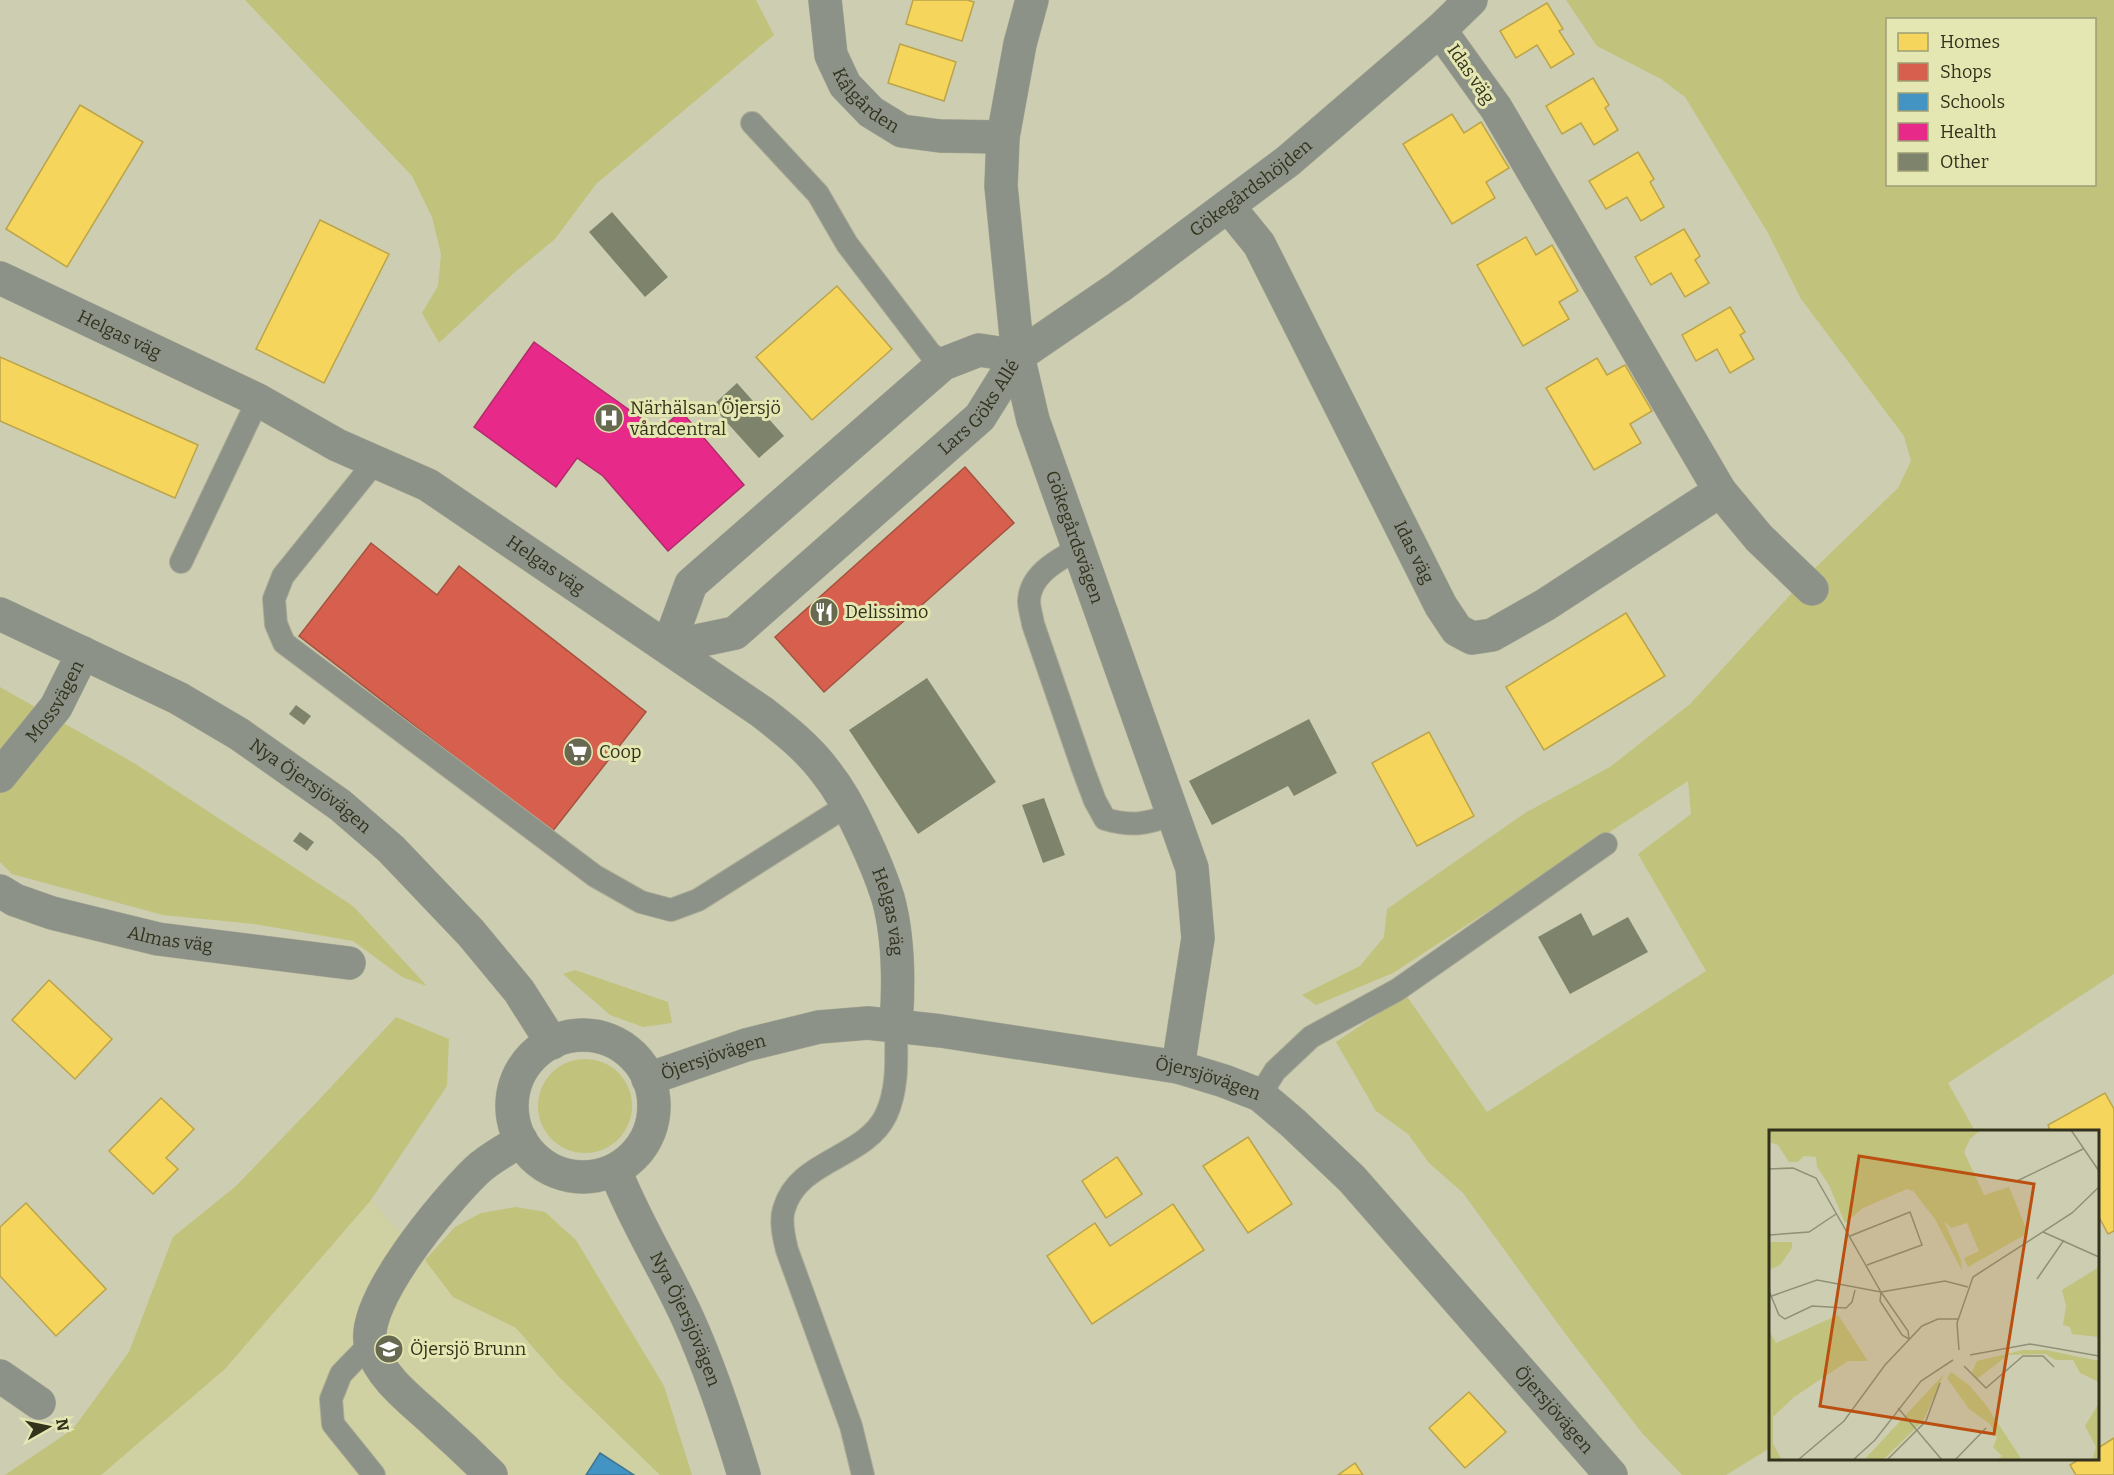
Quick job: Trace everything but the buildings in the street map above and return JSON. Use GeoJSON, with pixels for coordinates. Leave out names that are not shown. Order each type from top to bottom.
{"type":"FeatureCollection","features":[{"type":"Feature","properties":{"kind":"street","name":"Kålgården"},"geometry":{"type":"LineString","coordinates":[[825,0],[831,55],[845,85],[871,112],[902,131],[940,136],[1003,137]]}},
{"type":"Feature","properties":{"kind":"street","name":"Gökegårdsvägen"},"geometry":{"type":"LineString","coordinates":[[1032,0],[1020,44],[1003,137],[1001,186],[1018,356],[1033,420],[1192,868],[1198,938],[1178,1068]]}},
{"type":"Feature","properties":{"kind":"street","name":"Gökegårdshöjden"},"geometry":{"type":"LineString","coordinates":[[1018,356],[1119,287],[1287,161],[1440,30],[1471,0]]}},
{"type":"Feature","properties":{"kind":"street","name":"Idas väg"},"geometry":{"type":"LineString","coordinates":[[1440,30],[1496,108],[1720,491],[1759,538],[1812,589]]}},
{"type":"Feature","properties":{"kind":"street","name":"Idas väg"},"geometry":{"type":"LineString","coordinates":[[1228,206],[1259,244],[1441,606],[1458,630],[1472,638],[1492,634],[1545,606],[1720,491]]}},
{"type":"Feature","properties":{"kind":"street","name":"Helgas väg"},"geometry":{"type":"LineString","coordinates":[[0,278],[258,400],[337,445],[428,485],[668,647],[794,736],[825,770],[848,805],[876,863],[888,899],[896,945],[898,999],[896,1025]]}},
{"type":"Feature","properties":{"kind":"street","name":"Lars Göks Allé"},"geometry":{"type":"LineString","coordinates":[[979,350],[1018,356],[980,417],[735,633],[668,647],[691,584],[943,364],[979,350]]}},
{"type":"Feature","properties":{"kind":"street","name":"Nya Öjersjövägen"},"geometry":{"type":"LineString","coordinates":[[0,614],[178,698],[239,734],[340,806],[391,849],[471,933],[519,991],[552,1043]]}},
{"type":"Feature","properties":{"kind":"street","name":"Mossvägen"},"geometry":{"type":"LineString","coordinates":[[0,776],[56,707],[83,653]]}},
{"type":"Feature","properties":{"kind":"street","name":"Almas väg"},"geometry":{"type":"LineString","coordinates":[[0,891],[15,900],[52,913],[158,939],[349,963]]}},
{"type":"Feature","properties":{"kind":"street","name":"Öjersjövägen"},"geometry":{"type":"LineString","coordinates":[[648,1079],[746,1045],[819,1027],[868,1023],[896,1025],[1178,1068],[1224,1081],[1260,1095],[1352,1179],[1611,1475]]}},
{"type":"Feature","properties":{"kind":"street"},"geometry":{"type":"LineString","coordinates":[[579,1035],[590,1035],[611,1041],[621,1046],[637,1060],[648,1079],[652,1090],[654,1114],[648,1136],[634,1156],[615,1170],[605,1174],[583,1177],[562,1174],[534,1157],[516,1129],[513,1117],[517,1081],[529,1060],[552,1043],[579,1035]]}},
{"type":"Feature","properties":{"kind":"street"},"geometry":{"type":"LineString","coordinates":[[491,1475],[389,1380],[370,1344],[371,1325],[380,1300],[403,1261],[444,1205],[478,1169],[521,1140]]}},
{"type":"Feature","properties":{"kind":"street","name":"Nya Öjersjövägen"},"geometry":{"type":"LineString","coordinates":[[615,1170],[628,1203],[692,1328],[718,1392],[744,1475]]}},
{"type":"Feature","properties":{"kind":"street"},"geometry":{"type":"LineString","coordinates":[[0,1376],[39,1403]]}},
{"type":"Feature","properties":{"kind":"lane"},"geometry":{"type":"LineString","coordinates":[[752,123],[818,194],[847,244],[930,353],[943,364]]}},
{"type":"Feature","properties":{"kind":"lane"},"geometry":{"type":"LineString","coordinates":[[181,561],[258,400]]}},
{"type":"Feature","properties":{"kind":"lane"},"geometry":{"type":"LineString","coordinates":[[375,462],[283,576],[274,599],[276,624],[284,643],[595,876],[641,902],[671,910],[698,900],[848,805]]}},
{"type":"Feature","properties":{"kind":"lane"},"geometry":{"type":"LineString","coordinates":[[1079,548],[1045,570],[1033,584],[1029,602],[1034,624],[1083,769],[1095,801],[1105,819],[1137,825],[1173,813]]}},
{"type":"Feature","properties":{"kind":"lane"},"geometry":{"type":"LineString","coordinates":[[1260,1095],[1275,1071],[1311,1037],[1397,990],[1606,844]]}},
{"type":"Feature","properties":{"kind":"lane"},"geometry":{"type":"LineString","coordinates":[[863,1475],[851,1426],[787,1250],[783,1231],[783,1209],[796,1187],[820,1166],[867,1140],[885,1116],[896,1084],[896,1025]]}},
{"type":"Feature","properties":{"kind":"lane"},"geometry":{"type":"LineString","coordinates":[[370,1344],[341,1374],[331,1399],[333,1424],[374,1475]]}},
{"type":"Feature","properties":{"kind":"shaded area"},"geometry":{"type":"Polygon","coordinates":[[[245,0],[756,0],[774,35],[596,184],[555,239],[514,273],[439,343],[422,313],[438,286],[441,254],[432,217],[412,176],[245,0]]]}},
{"type":"Feature","properties":{"kind":"shaded area"},"geometry":{"type":"Polygon","coordinates":[[[1566,0],[2114,0],[2114,974],[1948,1083],[1974,1130],[1769,1130],[1769,1449],[1726,1475],[1682,1475],[1642,1433],[1567,1336],[1463,1193],[1429,1163],[1408,1134],[1376,1111],[1336,1042],[1406,995],[1487,1112],[1706,971],[1638,854],[1691,814],[1688,781],[1393,973],[1316,1005],[1302,995],[1360,966],[1384,937],[1387,909],[1525,813],[1610,767],[1690,704],[1813,570],[1898,488],[1911,461],[1904,436],[1801,299],[1768,233],[1685,97],[1661,79],[1597,46],[1566,0]]]}},
{"type":"Feature","properties":{"kind":"shaded area"},"geometry":{"type":"Polygon","coordinates":[[[0,687],[134,763],[353,906],[427,986],[402,977],[353,941],[254,924],[163,915],[12,874],[0,862],[0,687]]]}},
{"type":"Feature","properties":{"kind":"shaded area"},"geometry":{"type":"Polygon","coordinates":[[[575,970],[668,1002],[672,1023],[643,1027],[610,1015],[563,974],[575,970]]]}},
{"type":"Feature","properties":{"kind":"shaded area"},"geometry":{"type":"Polygon","coordinates":[[[396,1017],[449,1039],[447,1086],[371,1200],[225,1369],[101,1475],[5,1475],[73,1429],[129,1352],[173,1237],[236,1186],[396,1017]]]}},
{"type":"Feature","properties":{"kind":"shaded area"},"geometry":{"type":"Polygon","coordinates":[[[585,1059],[603,1063],[618,1073],[628,1088],[632,1106],[628,1124],[618,1139],[603,1149],[585,1153],[567,1149],[552,1139],[542,1124],[538,1106],[542,1088],[552,1073],[567,1063],[585,1059]]]}},
{"type":"Feature","properties":{"kind":"shaded area","name":"Öjersjö Brunn"},"geometry":{"type":"Polygon","coordinates":[[[371,1200],[425,1260],[453,1297],[516,1328],[560,1378],[660,1475],[101,1475],[225,1369],[371,1200]]]}},
{"type":"Feature","properties":{"kind":"shaded area"},"geometry":{"type":"Polygon","coordinates":[[[516,1207],[545,1212],[576,1240],[664,1386],[692,1475],[660,1475],[560,1378],[516,1328],[453,1297],[425,1260],[455,1227],[481,1213],[516,1207]]]}},
{"type":"Feature","properties":{"kind":"place","name":"Närhälsan Öjersjö vårdcentral"},"geometry":{"type":"Point","coordinates":[609,418]}},
{"type":"Feature","properties":{"kind":"place","name":"Delissimo"},"geometry":{"type":"Point","coordinates":[824,612]}},
{"type":"Feature","properties":{"kind":"place","name":"Coop"},"geometry":{"type":"Point","coordinates":[578,752]}},
{"type":"Feature","properties":{"kind":"place","name":"Öjersjö Brunn"},"geometry":{"type":"Point","coordinates":[389,1349]}}]}
